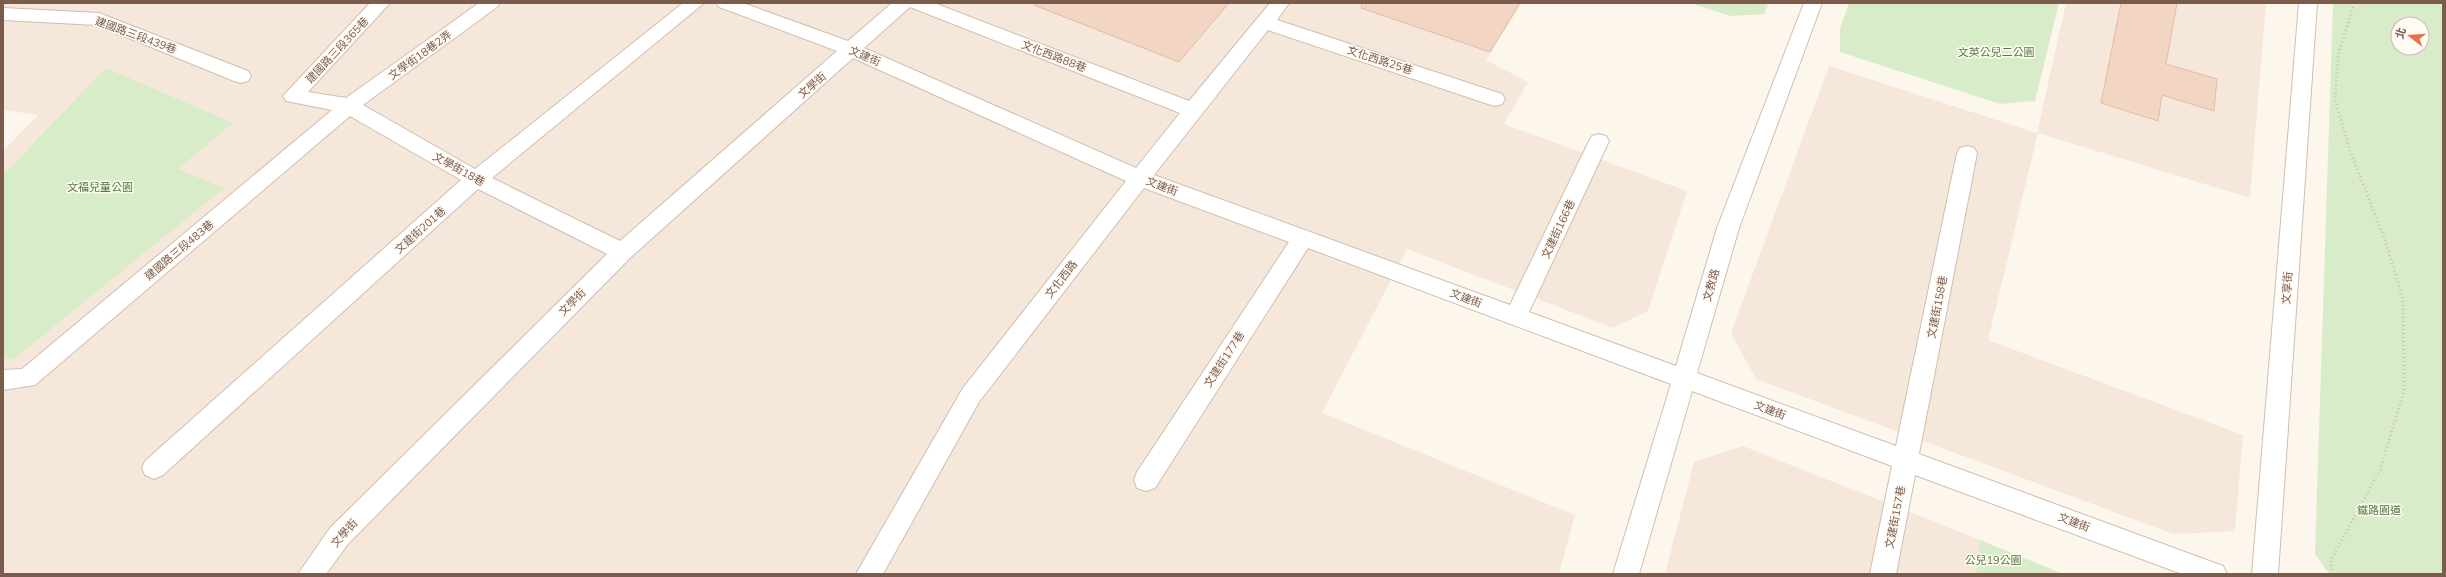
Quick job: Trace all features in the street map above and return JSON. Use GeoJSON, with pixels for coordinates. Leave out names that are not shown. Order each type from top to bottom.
{"type":"FeatureCollection","features":[{"type":"Feature","properties":{"kind":"street","name":"建國路三段365巷"},"geometry":{"type":"LineString","coordinates":[[293,96],[380,3]]}},
{"type":"Feature","properties":{"kind":"street","name":"文學街18巷2弄"},"geometry":{"type":"LineString","coordinates":[[349,106],[491,3]]}},
{"type":"Feature","properties":{"kind":"street","name":"文建街201巷"},"geometry":{"type":"LineString","coordinates":[[154,468],[476,179],[695,3]]}},
{"type":"Feature","properties":{"kind":"street","name":"文建街"},"geometry":{"type":"LineString","coordinates":[[725,3],[852,50],[1140,178],[2214,574]]}},
{"type":"Feature","properties":{"kind":"street","name":"文學街"},"geometry":{"type":"LineString","coordinates":[[311,574],[339,536],[622,252],[852,50],[903,3]]}},
{"type":"Feature","properties":{"kind":"street","name":"文化西路88巷"},"geometry":{"type":"LineString","coordinates":[[916,3],[1193,110]]}},
{"type":"Feature","properties":{"kind":"street","name":"文化西路"},"geometry":{"type":"LineString","coordinates":[[869,574],[971,395],[1193,110],[1280,3]]}},
{"type":"Feature","properties":{"kind":"street","name":"文教路"},"geometry":{"type":"LineString","coordinates":[[1626,574],[1728,228],[1814,3]]}},
{"type":"Feature","properties":{"kind":"street","name":"文享街"},"geometry":{"type":"LineString","coordinates":[[2266,574],[2308,3]]}},
{"type":"Feature","properties":{"kind":"street","name":"建國路三段439巷"},"geometry":{"type":"LineString","coordinates":[[3,14],[99,19],[242,76]]}},
{"type":"Feature","properties":{"kind":"street","name":"文化西路25巷"},"geometry":{"type":"LineString","coordinates":[[1264,22],[1495,99]]}},
{"type":"Feature","properties":{"kind":"street","name":"文學街18巷"},"geometry":{"type":"LineString","coordinates":[[293,96],[349,106],[476,179],[622,252]]}},
{"type":"Feature","properties":{"kind":"street","name":"建國路三段483巷"},"geometry":{"type":"LineString","coordinates":[[3,380],[27,378],[349,106]]}},
{"type":"Feature","properties":{"kind":"street","name":"文建街166巷"},"geometry":{"type":"LineString","coordinates":[[1516,317],[1599,141]]}},
{"type":"Feature","properties":{"kind":"street","name":"文建街158巷"},"geometry":{"type":"LineString","coordinates":[[1906,460],[1967,153]]}},
{"type":"Feature","properties":{"kind":"street","name":"文建街177巷"},"geometry":{"type":"LineString","coordinates":[[1146,480],[1303,238]]}},
{"type":"Feature","properties":{"kind":"street","name":"文建街157巷"},"geometry":{"type":"LineString","coordinates":[[1883,574],[1906,460]]}},
{"type":"Feature","properties":{"kind":"path"},"geometry":{"type":"LineString","coordinates":[[2331,574],[2331,560],[2380,470],[2404,391],[2403,299],[2385,240],[2351,153],[2336,102],[2338,56],[2354,3]]}},
{"type":"Feature","properties":{"kind":"shaded area"},"geometry":{"type":"Polygon","coordinates":[[[3,3],[1522,3],[1486,60],[1528,82],[1504,124],[1687,191],[1648,311],[1613,328],[1407,249],[1322,413],[1575,515],[1559,574],[3,574],[3,151],[38,115],[3,110],[3,3]]]}},
{"type":"Feature","properties":{"kind":"shaded area"},"geometry":{"type":"Polygon","coordinates":[[[2066,3],[2266,3],[2250,198],[2038,133],[1988,340],[2243,435],[2235,531],[2173,534],[1756,379],[1731,333],[1829,66],[2037,133],[2066,3]]]}},
{"type":"Feature","properties":{"kind":"shaded area"},"geometry":{"type":"Polygon","coordinates":[[[1743,446],[1980,540],[1976,574],[1665,574],[1694,462],[1743,446]]]}},
{"type":"Feature","properties":{"kind":"green space"},"geometry":{"type":"Polygon","coordinates":[[[1690,3],[1769,3],[1764,14],[1731,16],[1690,3]]]}},
{"type":"Feature","properties":{"kind":"green space","name":"文英公兒二公園"},"geometry":{"type":"Polygon","coordinates":[[[1849,3],[2059,3],[2035,101],[2000,104],[1840,52],[1840,29],[1849,3]]]}},
{"type":"Feature","properties":{"kind":"green space","name":"鐵路園道"},"geometry":{"type":"Polygon","coordinates":[[[2333,3],[2443,3],[2443,574],[2329,574],[2315,554],[2333,3]]]}},
{"type":"Feature","properties":{"kind":"green space","name":"文福兒童公園"},"geometry":{"type":"Polygon","coordinates":[[[106,68],[233,123],[178,169],[224,188],[15,358],[3,359],[3,175],[106,68]]]}},
{"type":"Feature","properties":{"kind":"green space","name":"公兒19公園"},"geometry":{"type":"Polygon","coordinates":[[[1980,540],[2063,574],[1976,574],[1980,540]]]}},
{"type":"Feature","properties":{"kind":"building"},"geometry":{"type":"Polygon","coordinates":[[[1035,3],[1229,3],[1179,62],[1034,5],[1035,3]]]}},
{"type":"Feature","properties":{"kind":"building"},"geometry":{"type":"Polygon","coordinates":[[[1362,3],[1520,3],[1490,52],[1361,8],[1362,3]]]}},
{"type":"Feature","properties":{"kind":"building"},"geometry":{"type":"Polygon","coordinates":[[[2121,3],[2177,3],[2166,64],[2217,79],[2214,111],[2162,95],[2158,121],[2101,103],[2121,3]]]}}]}
